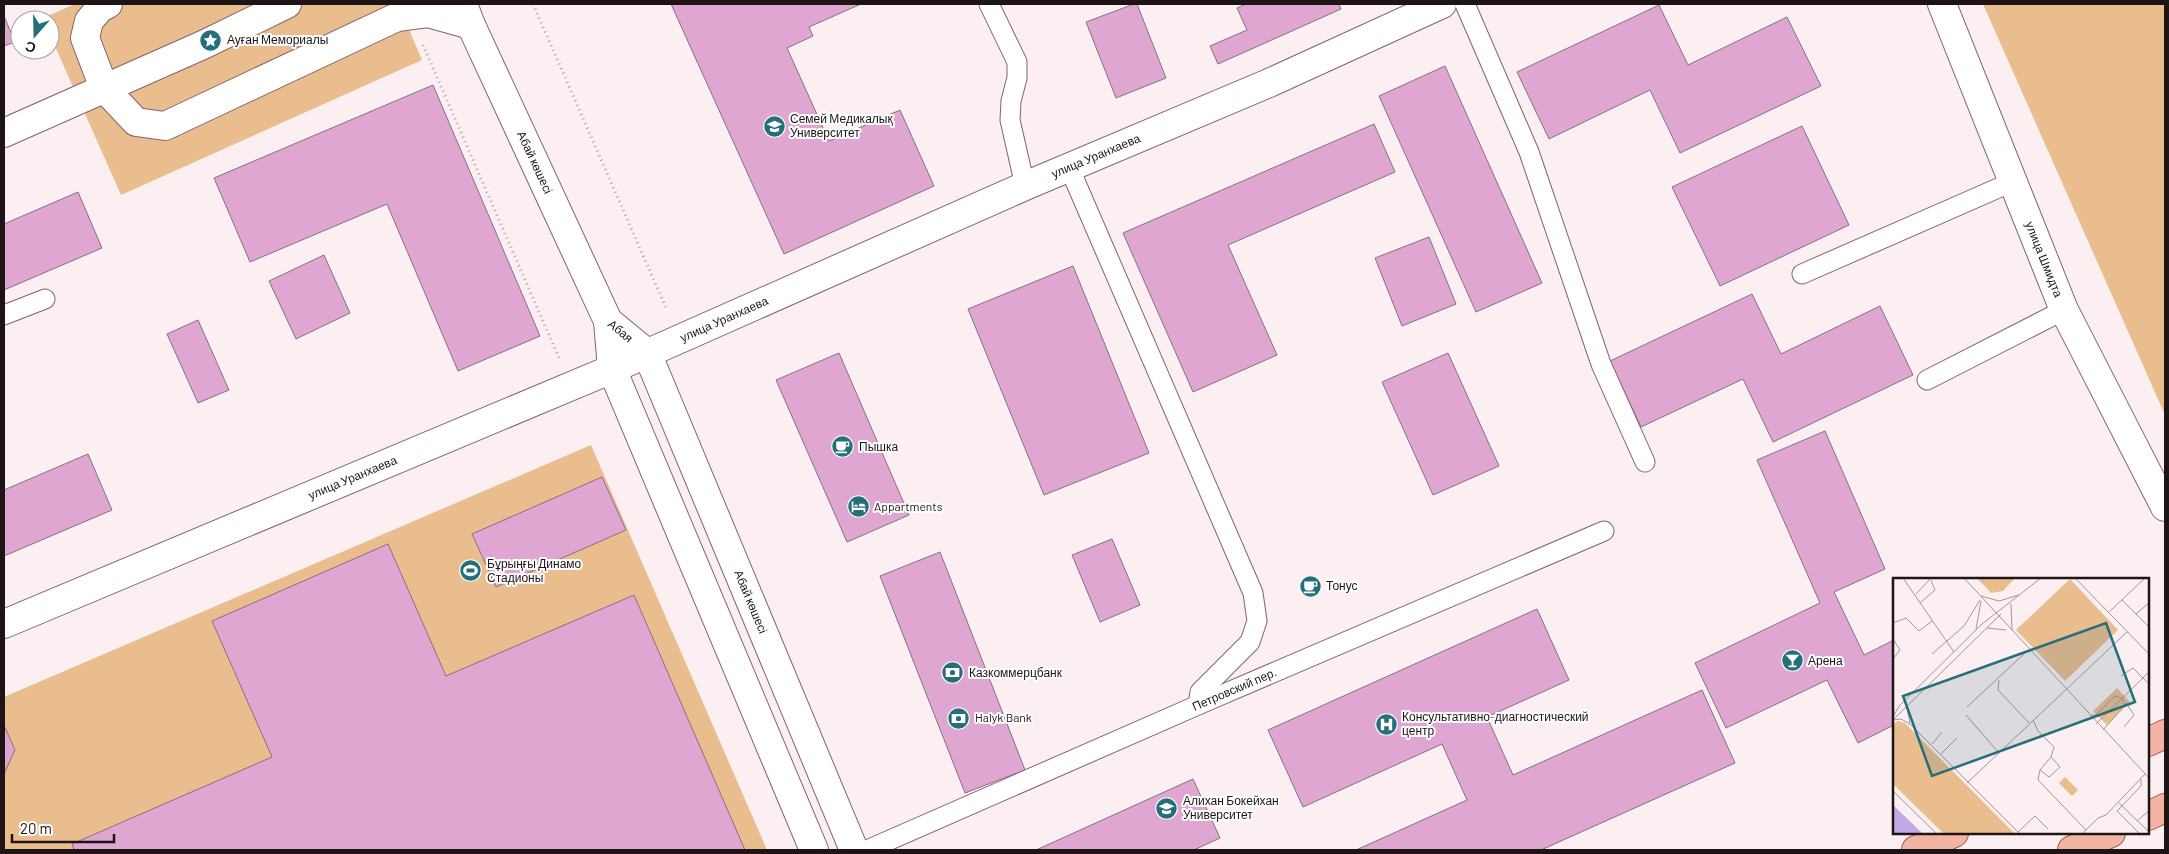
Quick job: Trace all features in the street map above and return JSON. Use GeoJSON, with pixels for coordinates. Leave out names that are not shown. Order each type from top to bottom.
{"type":"FeatureCollection","features":[{"type":"Feature","properties":{"kind":"main road"},"geometry":{"type":"LineString","coordinates":[[2149,742],[2165,734]]}},
{"type":"Feature","properties":{"kind":"main road"},"geometry":{"type":"LineString","coordinates":[[2149,816],[2165,808]]}},
{"type":"Feature","properties":{"kind":"main road"},"geometry":{"type":"LineString","coordinates":[[1916,850],[1952,834]]}},
{"type":"Feature","properties":{"kind":"main road"},"geometry":{"type":"LineString","coordinates":[[2072,850],[2109,834]]}},
{"type":"Feature","properties":{"kind":"street"},"geometry":{"type":"LineString","coordinates":[[4,133],[204,44],[287,4]]}},
{"type":"Feature","properties":{"kind":"street","name":"улица Уранхаева"},"geometry":{"type":"LineString","coordinates":[[4,624],[612,369],[1025,186],[1268,83],[1442,4]]}},
{"type":"Feature","properties":{"kind":"street","name":"улица Шмидта"},"geometry":{"type":"LineString","coordinates":[[1942,4],[2064,310],[2165,507]]}},
{"type":"Feature","properties":{"kind":"street"},"geometry":{"type":"LineString","coordinates":[[93,10],[85,38],[104,88],[136,122],[165,126],[397,17],[428,13],[467,15]]}},
{"type":"Feature","properties":{"kind":"street","name":"Абай көшесі"},"geometry":{"type":"LineString","coordinates":[[467,15],[608,321]]}},
{"type":"Feature","properties":{"kind":"street","name":"Абая"},"geometry":{"type":"LineString","coordinates":[[608,321],[647,353]]}},
{"type":"Feature","properties":{"kind":"street","name":"Абая"},"geometry":{"type":"LineString","coordinates":[[608,321],[612,369]]}},
{"type":"Feature","properties":{"kind":"street","name":"Абай көшесі"},"geometry":{"type":"LineString","coordinates":[[647,353],[854,850]]}},
{"type":"Feature","properties":{"kind":"street"},"geometry":{"type":"LineString","coordinates":[[612,369],[814,850]]}},
{"type":"Feature","properties":{"kind":"lane"},"geometry":{"type":"LineString","coordinates":[[989,4],[1017,62],[1017,78],[1011,101],[1010,120],[1025,186]]}},
{"type":"Feature","properties":{"kind":"lane"},"geometry":{"type":"LineString","coordinates":[[1465,4],[1529,152],[1601,364],[1644,462]]}},
{"type":"Feature","properties":{"kind":"lane"},"geometry":{"type":"LineString","coordinates":[[1069,167],[1254,593],[1256,620],[1250,642],[1200,692],[1198,705]]}},
{"type":"Feature","properties":{"kind":"lane"},"geometry":{"type":"LineString","coordinates":[[1802,274],[2012,182]]}},
{"type":"Feature","properties":{"kind":"lane"},"geometry":{"type":"LineString","coordinates":[[4,315],[45,299]]}},
{"type":"Feature","properties":{"kind":"lane"},"geometry":{"type":"LineString","coordinates":[[1927,380],[2064,310]]}},
{"type":"Feature","properties":{"kind":"lane","name":"Петровский пер."},"geometry":{"type":"LineString","coordinates":[[868,850],[1198,705],[1604,532]]}},
{"type":"Feature","properties":{"kind":"path"},"geometry":{"type":"LineString","coordinates":[[534,4],[680,339]]}},
{"type":"Feature","properties":{"kind":"path"},"geometry":{"type":"LineString","coordinates":[[410,15],[572,386]]}},
{"type":"Feature","properties":{"kind":"shaded area"},"geometry":{"type":"Polygon","coordinates":[[[75,4],[398,4],[422,60],[121,195],[60,58],[60,11],[75,4]]]}},
{"type":"Feature","properties":{"kind":"shaded area"},"geometry":{"type":"Polygon","coordinates":[[[1983,4],[2165,4],[2165,415],[1983,4]]]}},
{"type":"Feature","properties":{"kind":"shaded area","name":"Бұрыңғы Динамо Стадионы"},"geometry":{"type":"Polygon","coordinates":[[[591,445],[767,850],[4,850],[4,697],[591,445]]]}},
{"type":"Feature","properties":{"kind":"building","name":"Семей Медикалық Университет"},"geometry":{"type":"Polygon","coordinates":[[[671,4],[861,4],[809,27],[813,36],[787,48],[829,141],[900,110],[934,186],[784,254],[671,4]]]}},
{"type":"Feature","properties":{"kind":"building"},"geometry":{"type":"Polygon","coordinates":[[[1137,4],[1166,78],[1116,98],[1086,22],[1137,4]]]}},
{"type":"Feature","properties":{"kind":"building"},"geometry":{"type":"Polygon","coordinates":[[[1246,4],[1339,4],[1341,9],[1218,64],[1210,46],[1247,30],[1237,8],[1246,4]]]}},
{"type":"Feature","properties":{"kind":"building"},"geometry":{"type":"Polygon","coordinates":[[[1659,5],[1688,65],[1787,17],[1821,86],[1680,153],[1650,90],[1549,139],[1517,72],[1659,5]]]}},
{"type":"Feature","properties":{"kind":"building"},"geometry":{"type":"Polygon","coordinates":[[[4,16],[10,30],[10,44],[4,46],[4,16]]]}},
{"type":"Feature","properties":{"kind":"building"},"geometry":{"type":"Polygon","coordinates":[[[1445,66],[1542,283],[1476,312],[1379,96],[1445,66]]]}},
{"type":"Feature","properties":{"kind":"building"},"geometry":{"type":"Polygon","coordinates":[[[433,85],[540,336],[458,371],[387,204],[250,262],[214,178],[433,85]]]}},
{"type":"Feature","properties":{"kind":"building"},"geometry":{"type":"Polygon","coordinates":[[[1374,124],[1395,172],[1228,245],[1277,355],[1193,392],[1123,233],[1374,124]]]}},
{"type":"Feature","properties":{"kind":"building"},"geometry":{"type":"Polygon","coordinates":[[[1802,126],[1849,225],[1720,286],[1672,187],[1802,126]]]}},
{"type":"Feature","properties":{"kind":"building"},"geometry":{"type":"Polygon","coordinates":[[[78,192],[102,248],[4,290],[4,224],[78,192]]]}},
{"type":"Feature","properties":{"kind":"building"},"geometry":{"type":"Polygon","coordinates":[[[1429,237],[1456,304],[1402,326],[1375,258],[1429,237]]]}},
{"type":"Feature","properties":{"kind":"building"},"geometry":{"type":"Polygon","coordinates":[[[324,255],[350,313],[296,339],[269,281],[324,255]]]}},
{"type":"Feature","properties":{"kind":"building"},"geometry":{"type":"Polygon","coordinates":[[[1073,266],[1149,453],[1044,495],[968,309],[1073,266]]]}},
{"type":"Feature","properties":{"kind":"building"},"geometry":{"type":"Polygon","coordinates":[[[1752,294],[1781,354],[1880,306],[1913,375],[1773,442],[1743,379],[1641,427],[1610,361],[1752,294]]]}},
{"type":"Feature","properties":{"kind":"building"},"geometry":{"type":"Polygon","coordinates":[[[198,320],[229,390],[198,403],[167,334],[198,320]]]}},
{"type":"Feature","properties":{"kind":"building","name":"Пышка"},"geometry":{"type":"Polygon","coordinates":[[[839,353],[909,515],[847,542],[776,380],[839,353]]]}},
{"type":"Feature","properties":{"kind":"building"},"geometry":{"type":"Polygon","coordinates":[[[1448,353],[1499,466],[1433,495],[1382,382],[1448,353]]]}},
{"type":"Feature","properties":{"kind":"building"},"geometry":{"type":"Polygon","coordinates":[[[1825,431],[1885,569],[1834,592],[1864,655],[1893,640],[1893,726],[1858,743],[1827,680],[1726,728],[1695,663],[1820,603],[1757,460],[1825,431]]]}},
{"type":"Feature","properties":{"kind":"building"},"geometry":{"type":"Polygon","coordinates":[[[88,454],[112,510],[4,556],[4,490],[88,454]]]}},
{"type":"Feature","properties":{"kind":"building"},"geometry":{"type":"Polygon","coordinates":[[[602,477],[626,530],[496,587],[472,534],[602,477]]]}},
{"type":"Feature","properties":{"kind":"building"},"geometry":{"type":"Polygon","coordinates":[[[1112,539],[1140,605],[1100,622],[1072,555],[1112,539]]]}},
{"type":"Feature","properties":{"kind":"building"},"geometry":{"type":"Polygon","coordinates":[[[388,544],[446,676],[634,595],[745,850],[74,850],[72,844],[272,757],[212,621],[388,544]]]}},
{"type":"Feature","properties":{"kind":"building","name":"Казкоммерцбанк"},"geometry":{"type":"Polygon","coordinates":[[[940,552],[1025,770],[965,793],[880,576],[940,552]]]}},
{"type":"Feature","properties":{"kind":"building","name":"Консультативно-диагностический центр"},"geometry":{"type":"Polygon","coordinates":[[[1537,609],[1569,680],[1487,717],[1513,775],[1702,690],[1735,763],[1541,850],[1356,850],[1467,800],[1442,744],[1303,807],[1268,730],[1537,609]]]}},
{"type":"Feature","properties":{"kind":"building"},"geometry":{"type":"Polygon","coordinates":[[[4,725],[15,750],[4,774],[4,725]]]}},
{"type":"Feature","properties":{"kind":"building","name":"Алихан Бокейхан Университет"},"geometry":{"type":"Polygon","coordinates":[[[1193,779],[1220,838],[1194,850],[1036,850],[1193,779]]]}},
{"type":"Feature","properties":{"kind":"place","name":"Ауған Мемориалы"},"geometry":{"type":"Point","coordinates":[211,40]}},
{"type":"Feature","properties":{"kind":"place","name":"Семей Медикалық Университет"},"geometry":{"type":"Point","coordinates":[774,126]}},
{"type":"Feature","properties":{"kind":"place","name":"Пышка"},"geometry":{"type":"Point","coordinates":[843,447]}},
{"type":"Feature","properties":{"kind":"place","name":"Appartments"},"geometry":{"type":"Point","coordinates":[858,507]}},
{"type":"Feature","properties":{"kind":"place","name":"Бұрыңғы Динамо Стадионы"},"geometry":{"type":"Point","coordinates":[471,571]}},
{"type":"Feature","properties":{"kind":"place","name":"Тонус"},"geometry":{"type":"Point","coordinates":[1310,586]}},
{"type":"Feature","properties":{"kind":"place","name":"Арена"},"geometry":{"type":"Point","coordinates":[1792,661]}},
{"type":"Feature","properties":{"kind":"place","name":"Казкоммерцбанк"},"geometry":{"type":"Point","coordinates":[953,673]}},
{"type":"Feature","properties":{"kind":"place","name":"Halyk Bank"},"geometry":{"type":"Point","coordinates":[959,718]}},
{"type":"Feature","properties":{"kind":"place","name":"Консультативно-диагностический центр"},"geometry":{"type":"Point","coordinates":[1386,724]}},
{"type":"Feature","properties":{"kind":"place","name":"Алихан Бокейхан Университет"},"geometry":{"type":"Point","coordinates":[1167,808]}}]}
